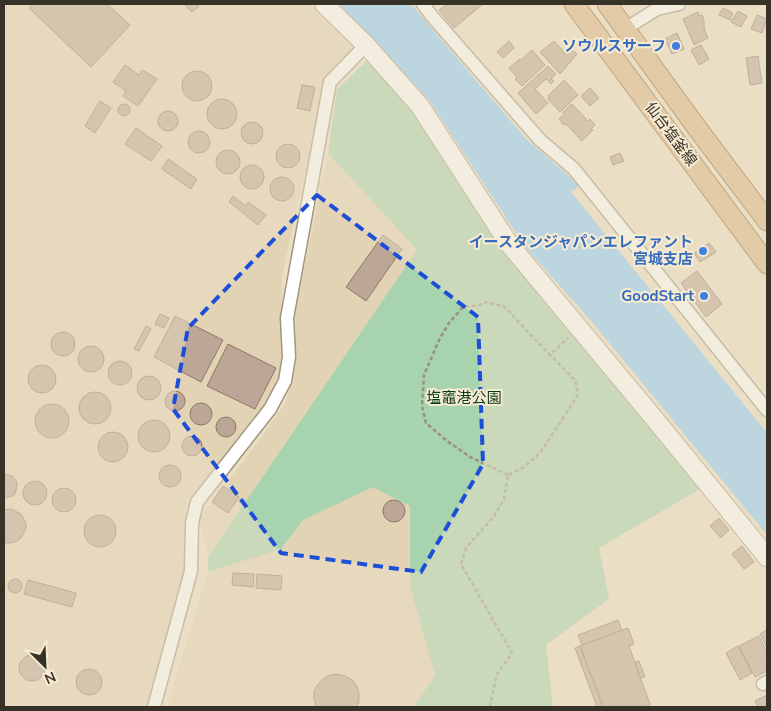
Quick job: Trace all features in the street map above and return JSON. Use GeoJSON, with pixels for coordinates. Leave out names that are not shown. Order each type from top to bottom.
{"type":"FeatureCollection","features":[{"type":"Feature","properties":{"kind":"main road","name":"仙台塩釜線"},"geometry":{"type":"LineString","coordinates":[[574,4],[767,264]]}},
{"type":"Feature","properties":{"kind":"main road","name":"仙台塩釜線"},"geometry":{"type":"LineString","coordinates":[[607,4],[767,222]]}},
{"type":"Feature","properties":{"kind":"street"},"geometry":{"type":"LineString","coordinates":[[324,4],[366,45],[420,106],[509,244],[767,557]]}},
{"type":"Feature","properties":{"kind":"street"},"geometry":{"type":"LineString","coordinates":[[423,4],[540,140],[574,169],[767,410]]}},
{"type":"Feature","properties":{"kind":"street"},"geometry":{"type":"LineString","coordinates":[[626,30],[657,9],[679,4]]}},
{"type":"Feature","properties":{"kind":"street"},"geometry":{"type":"LineString","coordinates":[[154,707],[191,571],[192,523],[197,502],[270,409],[285,381],[288,357],[287,318],[330,82],[366,45]]}},
{"type":"Feature","properties":{"kind":"path"},"geometry":{"type":"LineString","coordinates":[[486,302],[505,307],[575,380],[578,394],[540,453],[524,467],[508,475],[470,457],[446,441],[426,423],[422,406],[424,375],[440,338],[449,323],[463,307],[486,302]]}},
{"type":"Feature","properties":{"kind":"path"},"geometry":{"type":"LineString","coordinates":[[550,355],[579,328]]}},
{"type":"Feature","properties":{"kind":"path"},"geometry":{"type":"LineString","coordinates":[[490,707],[497,674],[512,653],[461,564],[466,548],[494,516],[504,499],[508,475]]}},
{"type":"Feature","properties":{"kind":"highlighted area"},"geometry":{"type":"Polygon","coordinates":[[[317,195],[478,317],[483,464],[421,572],[281,553],[173,409],[188,328],[317,195]]]}},
{"type":"Feature","properties":{"kind":"shaded area"},"geometry":{"type":"Polygon","coordinates":[[[4,4],[314,4],[355,43],[353,49],[326,76],[282,276],[281,370],[265,407],[187,501],[185,565],[147,707],[4,707],[4,4]]]}},
{"type":"Feature","properties":{"kind":"shaded area"},"geometry":{"type":"Polygon","coordinates":[[[328,153],[417,250],[208,557],[199,518],[261,438],[285,403],[296,368],[295,314],[328,153]]]}},
{"type":"Feature","properties":{"kind":"shaded area"},"geometry":{"type":"Polygon","coordinates":[[[373,486],[410,506],[410,587],[435,675],[414,707],[167,707],[208,572],[281,549],[303,520],[373,486]]]}},
{"type":"Feature","properties":{"kind":"green space","name":"塩竈港公園"},"geometry":{"type":"Polygon","coordinates":[[[369,59],[425,127],[468,196],[538,295],[700,489],[599,548],[609,599],[546,645],[553,707],[414,707],[435,675],[410,587],[410,506],[373,487],[303,520],[281,549],[208,572],[208,557],[417,250],[328,153],[337,89],[369,59]]]}},
{"type":"Feature","properties":{"kind":"water"},"geometry":{"type":"Polygon","coordinates":[[[339,4],[411,4],[526,139],[579,186],[571,192],[767,433],[767,535],[593,323],[526,248],[429,100],[339,4]]]}},
{"type":"Feature","properties":{"kind":"building"},"geometry":{"type":"Polygon","coordinates":[[[33,4],[107,4],[130,25],[91,67],[29,8],[33,4]]]}},
{"type":"Feature","properties":{"kind":"building"},"geometry":{"type":"Polygon","coordinates":[[[184,4],[197,4],[199,6],[192,12],[184,4]]]}},
{"type":"Feature","properties":{"kind":"building"},"geometry":{"type":"Polygon","coordinates":[[[447,4],[483,4],[454,28],[439,10],[447,4]]]}},
{"type":"Feature","properties":{"kind":"building"},"geometry":{"type":"Polygon","coordinates":[[[723,8],[733,13],[730,20],[719,15],[723,8]]]}},
{"type":"Feature","properties":{"kind":"building"},"geometry":{"type":"Polygon","coordinates":[[[738,11],[747,16],[741,27],[731,22],[738,11]]]}},
{"type":"Feature","properties":{"kind":"building"},"geometry":{"type":"Polygon","coordinates":[[[698,12],[699,16],[702,15],[704,20],[704,28],[708,38],[694,45],[683,19],[698,12]]]}},
{"type":"Feature","properties":{"kind":"building"},"geometry":{"type":"Polygon","coordinates":[[[757,15],[767,19],[762,33],[751,29],[757,15]]]}},
{"type":"Feature","properties":{"kind":"building"},"geometry":{"type":"Polygon","coordinates":[[[677,33],[684,49],[672,54],[665,39],[677,33]]]}},
{"type":"Feature","properties":{"kind":"building"},"geometry":{"type":"Polygon","coordinates":[[[509,41],[514,48],[503,58],[497,52],[509,41]]]}},
{"type":"Feature","properties":{"kind":"building"},"geometry":{"type":"Polygon","coordinates":[[[554,41],[566,54],[572,50],[577,54],[560,74],[540,52],[554,41]]]}},
{"type":"Feature","properties":{"kind":"building"},"geometry":{"type":"Polygon","coordinates":[[[701,45],[709,59],[699,65],[691,50],[701,45]]]}},
{"type":"Feature","properties":{"kind":"building"},"geometry":{"type":"Polygon","coordinates":[[[532,50],[545,65],[522,86],[515,79],[517,77],[509,68],[532,50]]]}},
{"type":"Feature","properties":{"kind":"building"},"geometry":{"type":"Polygon","coordinates":[[[758,56],[762,83],[750,85],[746,58],[758,56]]]}},
{"type":"Feature","properties":{"kind":"building"},"geometry":{"type":"Polygon","coordinates":[[[125,65],[139,75],[142,70],[157,79],[138,106],[123,96],[126,91],[113,82],[125,65]]]}},
{"type":"Feature","properties":{"kind":"building"},"geometry":{"type":"Polygon","coordinates":[[[548,66],[556,74],[551,79],[554,81],[551,84],[546,79],[535,89],[548,103],[536,114],[518,93],[548,66]]]}},
{"type":"Feature","properties":{"kind":"building"},"geometry":{"type":"Polygon","coordinates":[[[197,71],[208,75],[212,86],[208,97],[197,101],[186,97],[182,86],[186,75],[197,71]]]}},
{"type":"Feature","properties":{"kind":"building"},"geometry":{"type":"Polygon","coordinates":[[[564,80],[578,95],[560,112],[548,99],[548,96],[564,80]]]}},
{"type":"Feature","properties":{"kind":"building"},"geometry":{"type":"Polygon","coordinates":[[[302,85],[315,87],[310,111],[297,108],[302,85]]]}},
{"type":"Feature","properties":{"kind":"building"},"geometry":{"type":"Polygon","coordinates":[[[590,88],[599,98],[590,106],[581,96],[590,88]]]}},
{"type":"Feature","properties":{"kind":"building"},"geometry":{"type":"Polygon","coordinates":[[[222,99],[228,100],[236,108],[236,120],[228,128],[222,129],[216,128],[208,120],[207,114],[208,108],[216,100],[222,99]]]}},
{"type":"Feature","properties":{"kind":"building"},"geometry":{"type":"Polygon","coordinates":[[[100,101],[111,108],[95,133],[85,126],[100,101]]]}},
{"type":"Feature","properties":{"kind":"building"},"geometry":{"type":"Polygon","coordinates":[[[126,104],[129,105],[129,115],[122,116],[119,115],[118,108],[119,105],[126,104]]]}},
{"type":"Feature","properties":{"kind":"building"},"geometry":{"type":"Polygon","coordinates":[[[572,104],[588,121],[590,119],[595,125],[591,129],[593,130],[582,141],[559,119],[564,114],[563,112],[572,104]]]}},
{"type":"Feature","properties":{"kind":"building"},"geometry":{"type":"Polygon","coordinates":[[[168,111],[175,114],[178,121],[175,128],[168,131],[161,128],[158,121],[161,114],[168,111]]]}},
{"type":"Feature","properties":{"kind":"building"},"geometry":{"type":"Polygon","coordinates":[[[252,122],[260,125],[263,133],[260,141],[252,144],[244,141],[241,133],[244,125],[252,122]]]}},
{"type":"Feature","properties":{"kind":"building"},"geometry":{"type":"Polygon","coordinates":[[[136,128],[162,146],[151,161],[125,144],[136,128]]]}},
{"type":"Feature","properties":{"kind":"building"},"geometry":{"type":"Polygon","coordinates":[[[195,131],[203,131],[210,138],[210,146],[203,153],[195,153],[188,146],[188,138],[195,131]]]}},
{"type":"Feature","properties":{"kind":"building"},"geometry":{"type":"Polygon","coordinates":[[[288,144],[296,148],[300,156],[296,164],[288,168],[280,164],[276,156],[280,148],[288,144]]]}},
{"type":"Feature","properties":{"kind":"building"},"geometry":{"type":"Polygon","coordinates":[[[228,150],[233,151],[239,157],[239,167],[233,173],[228,174],[223,173],[217,167],[216,162],[217,157],[223,151],[228,150]]]}},
{"type":"Feature","properties":{"kind":"building"},"geometry":{"type":"Polygon","coordinates":[[[620,153],[624,161],[613,165],[610,157],[620,153]]]}},
{"type":"Feature","properties":{"kind":"building"},"geometry":{"type":"Polygon","coordinates":[[[168,159],[197,179],[191,189],[162,169],[168,159]]]}},
{"type":"Feature","properties":{"kind":"building"},"geometry":{"type":"Polygon","coordinates":[[[252,165],[257,166],[263,172],[263,182],[257,188],[252,189],[247,188],[241,182],[240,177],[241,172],[247,166],[252,165]]]}},
{"type":"Feature","properties":{"kind":"building"},"geometry":{"type":"Polygon","coordinates":[[[282,177],[290,181],[294,189],[290,197],[282,201],[274,197],[270,189],[274,181],[282,177]]]}},
{"type":"Feature","properties":{"kind":"building"},"geometry":{"type":"Polygon","coordinates":[[[233,196],[246,206],[248,202],[266,215],[258,225],[229,202],[233,196]]]}},
{"type":"Feature","properties":{"kind":"building"},"geometry":{"type":"Polygon","coordinates":[[[383,235],[402,249],[366,301],[346,287],[383,235]]]}},
{"type":"Feature","properties":{"kind":"building"},"geometry":{"type":"Polygon","coordinates":[[[709,243],[716,252],[700,262],[694,253],[709,243]]]}},
{"type":"Feature","properties":{"kind":"building"},"geometry":{"type":"Polygon","coordinates":[[[697,271],[722,304],[706,317],[681,283],[697,271]]]}},
{"type":"Feature","properties":{"kind":"building"},"geometry":{"type":"Polygon","coordinates":[[[160,314],[169,318],[164,328],[155,324],[160,314]]]}},
{"type":"Feature","properties":{"kind":"building"},"geometry":{"type":"Polygon","coordinates":[[[175,316],[223,340],[201,382],[154,357],[175,316]]]}},
{"type":"Feature","properties":{"kind":"building"},"geometry":{"type":"Polygon","coordinates":[[[146,326],[151,329],[139,351],[134,349],[146,326]]]}},
{"type":"Feature","properties":{"kind":"building"},"geometry":{"type":"Polygon","coordinates":[[[63,332],[68,333],[74,339],[74,349],[68,355],[63,356],[58,355],[52,349],[51,344],[52,339],[58,333],[63,332]]]}},
{"type":"Feature","properties":{"kind":"building"},"geometry":{"type":"Polygon","coordinates":[[[228,344],[276,368],[255,409],[207,386],[228,344]]]}},
{"type":"Feature","properties":{"kind":"building"},"geometry":{"type":"Polygon","coordinates":[[[91,346],[100,350],[104,359],[100,368],[91,372],[82,368],[78,359],[82,350],[91,346]]]}},
{"type":"Feature","properties":{"kind":"building"},"geometry":{"type":"Polygon","coordinates":[[[120,361],[129,364],[132,373],[129,382],[120,385],[111,382],[108,373],[111,364],[120,361]]]}},
{"type":"Feature","properties":{"kind":"building"},"geometry":{"type":"Polygon","coordinates":[[[42,365],[52,369],[56,379],[52,389],[42,393],[32,389],[28,379],[32,369],[42,365]]]}},
{"type":"Feature","properties":{"kind":"building"},"geometry":{"type":"Polygon","coordinates":[[[149,376],[158,379],[161,388],[158,397],[149,400],[140,397],[137,388],[140,379],[149,376]]]}},
{"type":"Feature","properties":{"kind":"building"},"geometry":{"type":"Polygon","coordinates":[[[171,391],[179,391],[185,397],[185,405],[179,411],[171,411],[165,405],[165,397],[171,391]]]}},
{"type":"Feature","properties":{"kind":"building"},"geometry":{"type":"Polygon","coordinates":[[[95,392],[107,396],[111,408],[107,420],[95,424],[83,420],[79,408],[83,396],[95,392]]]}},
{"type":"Feature","properties":{"kind":"building"},"geometry":{"type":"Polygon","coordinates":[[[201,403],[211,410],[212,414],[205,424],[201,425],[191,418],[190,414],[197,404],[201,403]]]}},
{"type":"Feature","properties":{"kind":"building"},"geometry":{"type":"Polygon","coordinates":[[[52,404],[64,409],[69,421],[64,433],[52,438],[40,433],[35,421],[40,409],[52,404]]]}},
{"type":"Feature","properties":{"kind":"building"},"geometry":{"type":"Polygon","coordinates":[[[226,417],[233,420],[236,427],[233,434],[226,437],[219,434],[216,427],[219,420],[226,417]]]}},
{"type":"Feature","properties":{"kind":"building"},"geometry":{"type":"Polygon","coordinates":[[[154,420],[166,424],[170,436],[166,448],[154,452],[142,448],[138,436],[142,424],[154,420]]]}},
{"type":"Feature","properties":{"kind":"building"},"geometry":{"type":"Polygon","coordinates":[[[113,432],[119,433],[127,441],[127,453],[119,461],[113,462],[107,461],[99,453],[98,447],[99,441],[107,433],[113,432]]]}},
{"type":"Feature","properties":{"kind":"building"},"geometry":{"type":"Polygon","coordinates":[[[188,436],[196,436],[202,442],[202,450],[196,456],[188,456],[182,450],[182,442],[188,436]]]}},
{"type":"Feature","properties":{"kind":"building"},"geometry":{"type":"Polygon","coordinates":[[[170,465],[180,472],[181,476],[174,486],[170,487],[160,480],[159,476],[166,466],[170,465]]]}},
{"type":"Feature","properties":{"kind":"building"},"geometry":{"type":"Polygon","coordinates":[[[4,474],[12,476],[17,482],[17,486],[15,494],[4,498],[4,474]]]}},
{"type":"Feature","properties":{"kind":"building"},"geometry":{"type":"Polygon","coordinates":[[[35,481],[40,482],[46,488],[46,498],[40,504],[35,505],[30,504],[24,498],[23,493],[24,488],[30,482],[35,481]]]}},
{"type":"Feature","properties":{"kind":"building"},"geometry":{"type":"Polygon","coordinates":[[[223,486],[239,497],[228,513],[212,502],[223,486]]]}},
{"type":"Feature","properties":{"kind":"building"},"geometry":{"type":"Polygon","coordinates":[[[64,488],[73,491],[76,500],[73,509],[64,512],[55,509],[52,500],[55,491],[64,488]]]}},
{"type":"Feature","properties":{"kind":"building"},"geometry":{"type":"Polygon","coordinates":[[[394,500],[404,507],[405,511],[398,521],[394,522],[384,515],[383,511],[390,501],[394,500]]]}},
{"type":"Feature","properties":{"kind":"building"},"geometry":{"type":"Polygon","coordinates":[[[11,509],[21,514],[26,523],[26,528],[21,538],[17,541],[5,543],[4,510],[11,509]]]}},
{"type":"Feature","properties":{"kind":"building"},"geometry":{"type":"Polygon","coordinates":[[[100,515],[106,516],[111,520],[115,525],[115,537],[111,542],[106,546],[100,547],[94,546],[89,542],[85,537],[84,531],[85,525],[89,520],[94,516],[100,515]]]}},
{"type":"Feature","properties":{"kind":"building"},"geometry":{"type":"Polygon","coordinates":[[[719,518],[729,530],[721,538],[710,526],[719,518]]]}},
{"type":"Feature","properties":{"kind":"building"},"geometry":{"type":"Polygon","coordinates":[[[742,546],[754,562],[744,569],[732,554],[742,546]]]}},
{"type":"Feature","properties":{"kind":"building"},"geometry":{"type":"Polygon","coordinates":[[[233,573],[254,574],[253,587],[232,585],[233,573]]]}},
{"type":"Feature","properties":{"kind":"building"},"geometry":{"type":"Polygon","coordinates":[[[257,574],[282,576],[281,590],[256,588],[257,574]]]}},
{"type":"Feature","properties":{"kind":"building"},"geometry":{"type":"Polygon","coordinates":[[[12,579],[18,579],[22,586],[18,593],[12,593],[8,589],[8,583],[12,579]]]}},
{"type":"Feature","properties":{"kind":"building"},"geometry":{"type":"Polygon","coordinates":[[[28,580],[76,593],[72,607],[24,594],[28,580]]]}},
{"type":"Feature","properties":{"kind":"building"},"geometry":{"type":"Polygon","coordinates":[[[618,620],[622,631],[582,645],[578,635],[618,620]]]}},
{"type":"Feature","properties":{"kind":"building"},"geometry":{"type":"Polygon","coordinates":[[[628,628],[634,644],[629,646],[651,707],[603,707],[580,646],[628,628]]]}},
{"type":"Feature","properties":{"kind":"building"},"geometry":{"type":"Polygon","coordinates":[[[767,630],[767,647],[760,634],[767,630]]]}},
{"type":"Feature","properties":{"kind":"building"},"geometry":{"type":"Polygon","coordinates":[[[759,636],[767,652],[767,671],[755,677],[739,646],[759,636]]]}},
{"type":"Feature","properties":{"kind":"building"},"geometry":{"type":"Polygon","coordinates":[[[580,646],[603,707],[597,707],[575,648],[580,646]]]}},
{"type":"Feature","properties":{"kind":"building"},"geometry":{"type":"Polygon","coordinates":[[[738,646],[752,673],[740,680],[726,653],[738,646]]]}},
{"type":"Feature","properties":{"kind":"building"},"geometry":{"type":"Polygon","coordinates":[[[32,655],[41,659],[45,668],[41,677],[32,681],[23,677],[19,668],[23,659],[32,655]]]}},
{"type":"Feature","properties":{"kind":"building"},"geometry":{"type":"Polygon","coordinates":[[[639,661],[645,677],[640,678],[635,662],[639,661]]]}},
{"type":"Feature","properties":{"kind":"building"},"geometry":{"type":"Polygon","coordinates":[[[89,669],[98,673],[102,682],[98,691],[89,695],[80,691],[76,682],[80,673],[89,669]]]}},
{"type":"Feature","properties":{"kind":"building"},"geometry":{"type":"Polygon","coordinates":[[[337,674],[352,680],[357,686],[359,701],[357,707],[316,707],[314,691],[318,684],[330,675],[337,674]]]}},
{"type":"Feature","properties":{"kind":"building"},"geometry":{"type":"Polygon","coordinates":[[[767,695],[767,707],[758,707],[755,701],[767,695]]]}},
{"type":"Feature","properties":{"kind":"place","name":"ソウルスサーフ"},"geometry":{"type":"Point","coordinates":[676,46]}},
{"type":"Feature","properties":{"kind":"place","name":"イースタンジャパンエレファント 宮城支店"},"geometry":{"type":"Point","coordinates":[703,251]}},
{"type":"Feature","properties":{"kind":"place","name":"GoodStart"},"geometry":{"type":"Point","coordinates":[704,296]}}]}
